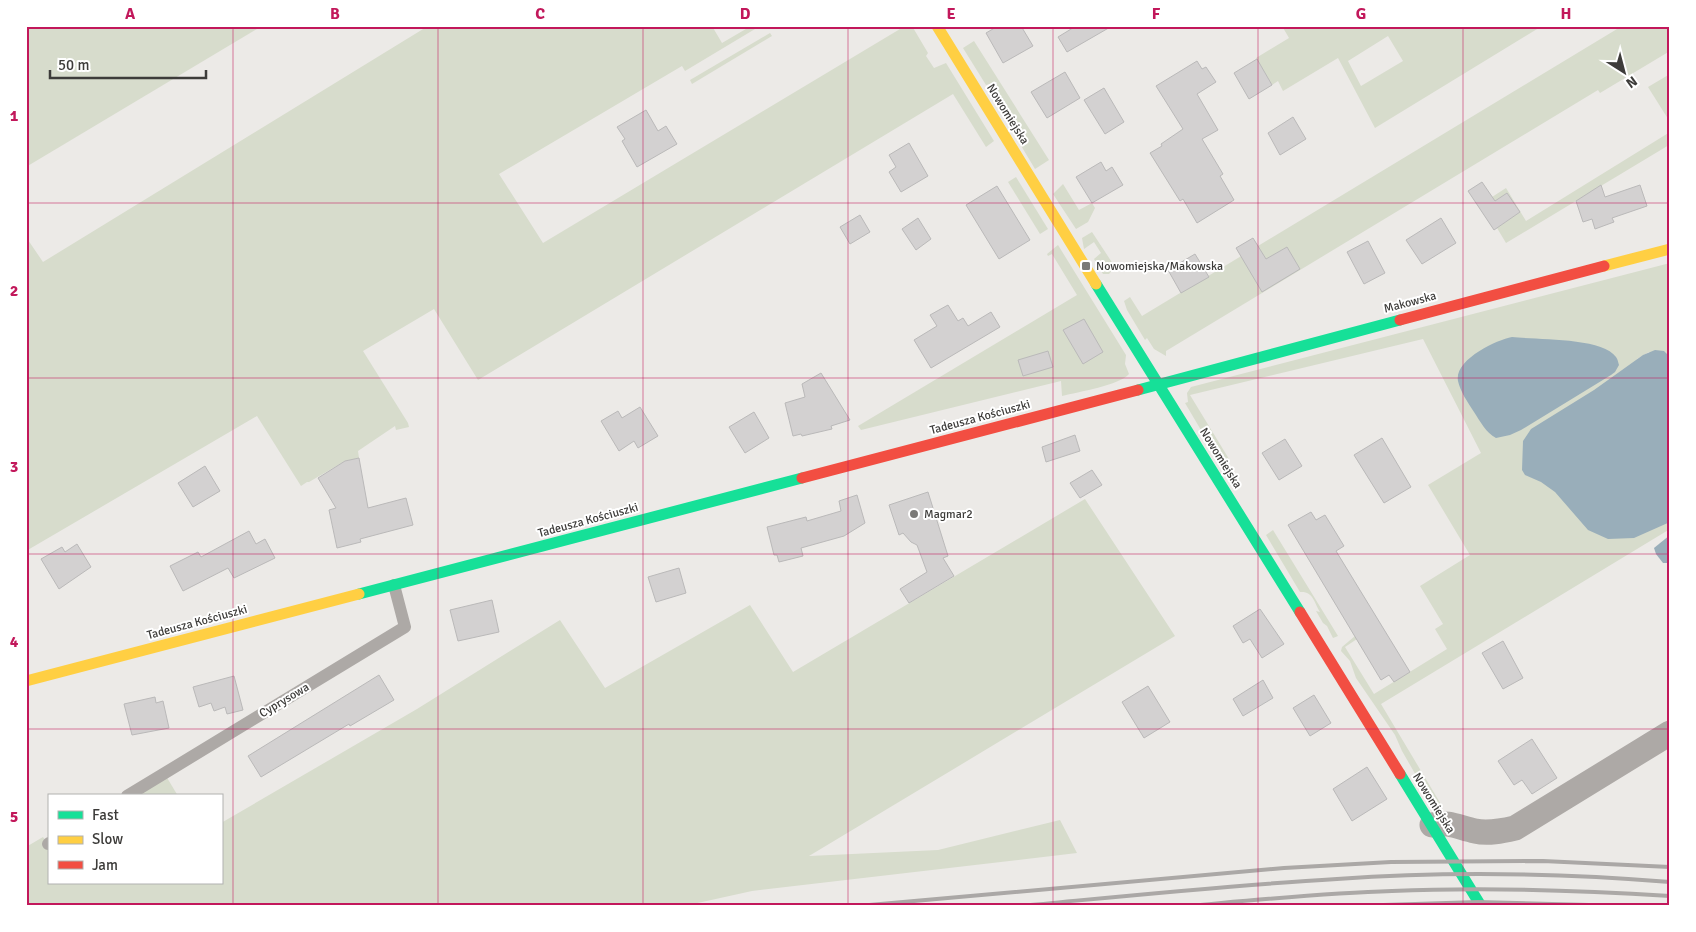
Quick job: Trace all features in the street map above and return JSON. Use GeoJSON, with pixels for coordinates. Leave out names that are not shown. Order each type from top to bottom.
{"type":"FeatureCollection","features":[{"type":"Feature","properties":{"kind":"street","name":"Nowomiejska"},"geometry":{"type":"LineString","coordinates":[[937,26],[1481,906]]}},
{"type":"Feature","properties":{"kind":"street","name":"Makowska"},"geometry":{"type":"LineString","coordinates":[[1157,384],[1670,249]]}},
{"type":"Feature","properties":{"kind":"street","name":"Tadeusza Kościuszki"},"geometry":{"type":"LineString","coordinates":[[26,681],[1157,384]]}},
{"type":"Feature","properties":{"kind":"street"},"geometry":{"type":"LineString","coordinates":[[1432,825],[1452,824],[1482,832],[1504,831],[1515,828],[1670,733]]}},
{"type":"Feature","properties":{"kind":"lane","name":"Cyprysowa"},"geometry":{"type":"LineString","coordinates":[[130,794],[405,627],[394,585]]}},
{"type":"Feature","properties":{"kind":"green space"},"geometry":{"type":"Polygon","coordinates":[[[26,26],[262,26],[26,167],[26,26]]]}},
{"type":"Feature","properties":{"kind":"green space"},"geometry":{"type":"Polygon","coordinates":[[[428,26],[712,26],[722,43],[751,26],[760,26],[685,71],[682,66],[499,174],[543,243],[905,26],[912,26],[928,53],[926,56],[934,68],[946,63],[994,141],[986,147],[953,94],[478,380],[434,309],[363,351],[409,427],[396,430],[395,426],[358,451],[359,458],[345,461],[301,486],[257,416],[26,551],[26,237],[43,262],[428,26]]]}},
{"type":"Feature","properties":{"kind":"green space"},"geometry":{"type":"Polygon","coordinates":[[[1282,26],[1542,26],[1375,128],[1338,58],[1283,91],[1278,81],[1272,85],[1256,58],[1289,38],[1282,26]],[[1388,36],[1348,61],[1361,86],[1403,61],[1388,36]]]}},
{"type":"Feature","properties":{"kind":"green space"},"geometry":{"type":"Polygon","coordinates":[[[1622,26],[1670,26],[1670,51],[1600,93],[1598,90],[1166,351],[1166,356],[1154,349],[1147,338],[1145,340],[1127,310],[1124,301],[1130,297],[1142,316],[1622,26]]]}},
{"type":"Feature","properties":{"kind":"green space"},"geometry":{"type":"Polygon","coordinates":[[[770,33],[772,36],[692,84],[690,80],[770,33]]]}},
{"type":"Feature","properties":{"kind":"green space"},"geometry":{"type":"Polygon","coordinates":[[[974,41],[1049,160],[1035,169],[992,97],[999,87],[996,86],[997,82],[986,85],[963,48],[974,41]]]}},
{"type":"Feature","properties":{"kind":"green space"},"geometry":{"type":"Polygon","coordinates":[[[1670,74],[1670,122],[1648,87],[1670,74]]]}},
{"type":"Feature","properties":{"kind":"green space"},"geometry":{"type":"Polygon","coordinates":[[[1670,132],[1669,145],[1506,243],[1497,228],[1520,212],[1507,193],[1495,201],[1492,197],[1506,188],[1526,221],[1670,132]]]}},
{"type":"Feature","properties":{"kind":"green space"},"geometry":{"type":"Polygon","coordinates":[[[1016,177],[1048,229],[1040,234],[1008,182],[1016,177]]]}},
{"type":"Feature","properties":{"kind":"green space"},"geometry":{"type":"Polygon","coordinates":[[[1063,184],[1079,210],[1092,203],[1095,208],[1088,222],[1076,229],[1053,194],[1063,184]]]}},
{"type":"Feature","properties":{"kind":"green space"},"geometry":{"type":"Polygon","coordinates":[[[1092,232],[1115,267],[1109,274],[1103,274],[1094,259],[1101,253],[1094,242],[1084,249],[1082,238],[1092,232]]]}},
{"type":"Feature","properties":{"kind":"green space"},"geometry":{"type":"Polygon","coordinates":[[[1058,245],[1126,355],[1125,364],[1129,374],[1117,382],[1108,385],[1062,396],[1061,381],[861,430],[858,426],[1077,295],[1052,254],[1048,256],[1047,254],[1058,245]]]}},
{"type":"Feature","properties":{"kind":"green space"},"geometry":{"type":"Polygon","coordinates":[[[1670,263],[1670,384],[1649,352],[1637,359],[1670,436],[1670,529],[1381,704],[1442,806],[1438,808],[1429,798],[1395,735],[1356,678],[1350,661],[1341,651],[1342,647],[1355,636],[1357,639],[1345,647],[1374,694],[1447,649],[1435,629],[1443,624],[1420,586],[1470,555],[1428,485],[1481,453],[1423,339],[1190,395],[1229,459],[1221,464],[1185,403],[1188,402],[1187,393],[1191,387],[1670,263]]]}},
{"type":"Feature","properties":{"kind":"green space"},"geometry":{"type":"Polygon","coordinates":[[[1085,499],[1175,636],[809,856],[938,850],[1060,820],[1077,853],[752,891],[684,906],[26,906],[26,847],[43,837],[48,844],[48,884],[222,884],[222,822],[417,709],[560,620],[605,688],[750,605],[793,672],[1085,499]]]}},
{"type":"Feature","properties":{"kind":"green space"},"geometry":{"type":"Polygon","coordinates":[[[1273,530],[1338,636],[1333,638],[1316,611],[1320,612],[1310,595],[1300,592],[1266,535],[1273,530]]]}},
{"type":"Feature","properties":{"kind":"green space"},"geometry":{"type":"Polygon","coordinates":[[[166,776],[177,794],[136,794],[166,776]]]}},
{"type":"Feature","properties":{"kind":"water"},"geometry":{"type":"Polygon","coordinates":[[[1512,337],[1567,341],[1597,346],[1616,357],[1619,365],[1611,375],[1521,430],[1496,438],[1489,433],[1460,389],[1459,373],[1469,359],[1478,352],[1496,342],[1512,337]]]}},
{"type":"Feature","properties":{"kind":"water"},"geometry":{"type":"Polygon","coordinates":[[[1655,350],[1664,351],[1670,357],[1670,522],[1634,538],[1608,539],[1588,530],[1555,492],[1541,482],[1525,475],[1522,470],[1523,441],[1531,429],[1594,390],[1643,355],[1655,350]]]}},
{"type":"Feature","properties":{"kind":"water"},"geometry":{"type":"Polygon","coordinates":[[[1670,535],[1670,563],[1663,563],[1654,548],[1670,535]]]}},
{"type":"Feature","properties":{"kind":"building"},"geometry":{"type":"Polygon","coordinates":[[[998,26],[1021,26],[1033,46],[1003,63],[986,33],[998,26]]]}},
{"type":"Feature","properties":{"kind":"building"},"geometry":{"type":"Polygon","coordinates":[[[1076,26],[1112,26],[1067,52],[1058,37],[1076,26]]]}},
{"type":"Feature","properties":{"kind":"building"},"geometry":{"type":"Polygon","coordinates":[[[1257,59],[1272,85],[1249,99],[1234,73],[1257,59]]]}},
{"type":"Feature","properties":{"kind":"building"},"geometry":{"type":"Polygon","coordinates":[[[1197,61],[1202,69],[1206,67],[1216,82],[1197,94],[1218,130],[1202,139],[1223,174],[1220,176],[1234,200],[1197,223],[1183,199],[1180,201],[1150,153],[1183,129],[1156,86],[1197,61]]]}},
{"type":"Feature","properties":{"kind":"building"},"geometry":{"type":"Polygon","coordinates":[[[1065,72],[1080,98],[1047,118],[1031,92],[1065,72]]]}},
{"type":"Feature","properties":{"kind":"building"},"geometry":{"type":"Polygon","coordinates":[[[1104,88],[1124,122],[1105,134],[1084,100],[1104,88]]]}},
{"type":"Feature","properties":{"kind":"building"},"geometry":{"type":"Polygon","coordinates":[[[646,110],[658,131],[666,126],[677,144],[637,167],[622,141],[625,139],[617,127],[646,110]]]}},
{"type":"Feature","properties":{"kind":"building"},"geometry":{"type":"Polygon","coordinates":[[[1293,117],[1306,139],[1280,155],[1268,133],[1293,117]]]}},
{"type":"Feature","properties":{"kind":"building"},"geometry":{"type":"Polygon","coordinates":[[[909,143],[928,176],[901,192],[889,172],[896,167],[889,155],[909,143]]]}},
{"type":"Feature","properties":{"kind":"building"},"geometry":{"type":"Polygon","coordinates":[[[1101,162],[1106,171],[1112,167],[1123,185],[1092,203],[1076,177],[1101,162]]]}},
{"type":"Feature","properties":{"kind":"building"},"geometry":{"type":"Polygon","coordinates":[[[1482,182],[1495,201],[1507,193],[1520,212],[1494,230],[1468,191],[1482,182]]]}},
{"type":"Feature","properties":{"kind":"building"},"geometry":{"type":"Polygon","coordinates":[[[1601,185],[1605,197],[1640,185],[1647,206],[1612,218],[1614,222],[1595,229],[1592,219],[1583,222],[1576,201],[1601,185]]]}},
{"type":"Feature","properties":{"kind":"building"},"geometry":{"type":"Polygon","coordinates":[[[997,186],[1030,240],[999,259],[966,205],[997,186]]]}},
{"type":"Feature","properties":{"kind":"building"},"geometry":{"type":"Polygon","coordinates":[[[860,215],[870,232],[850,244],[840,227],[860,215]]]}},
{"type":"Feature","properties":{"kind":"building"},"geometry":{"type":"Polygon","coordinates":[[[918,218],[931,239],[916,250],[902,229],[918,218]]]}},
{"type":"Feature","properties":{"kind":"building"},"geometry":{"type":"Polygon","coordinates":[[[1441,218],[1456,243],[1422,264],[1406,240],[1441,218]]]}},
{"type":"Feature","properties":{"kind":"building"},"geometry":{"type":"Polygon","coordinates":[[[1253,238],[1266,259],[1287,247],[1300,269],[1262,292],[1236,248],[1253,238]]]}},
{"type":"Feature","properties":{"kind":"building"},"geometry":{"type":"Polygon","coordinates":[[[1368,241],[1385,273],[1364,284],[1347,252],[1368,241]]]}},
{"type":"Feature","properties":{"kind":"building"},"geometry":{"type":"Polygon","coordinates":[[[1195,254],[1209,277],[1181,293],[1168,270],[1195,254]]]}},
{"type":"Feature","properties":{"kind":"building"},"geometry":{"type":"Polygon","coordinates":[[[948,305],[958,321],[963,318],[968,326],[991,312],[1000,327],[931,368],[914,340],[937,326],[930,315],[948,305]]]}},
{"type":"Feature","properties":{"kind":"building"},"geometry":{"type":"Polygon","coordinates":[[[1084,319],[1103,352],[1083,364],[1063,330],[1084,319]]]}},
{"type":"Feature","properties":{"kind":"building"},"geometry":{"type":"Polygon","coordinates":[[[1048,351],[1053,367],[1023,376],[1018,360],[1048,351]]]}},
{"type":"Feature","properties":{"kind":"building"},"geometry":{"type":"Polygon","coordinates":[[[821,373],[850,420],[831,426],[832,429],[802,436],[801,434],[793,436],[785,403],[805,397],[802,384],[821,373]]]}},
{"type":"Feature","properties":{"kind":"building"},"geometry":{"type":"Polygon","coordinates":[[[640,407],[658,436],[638,448],[634,441],[619,451],[601,421],[618,411],[622,418],[640,407]]]}},
{"type":"Feature","properties":{"kind":"building"},"geometry":{"type":"Polygon","coordinates":[[[754,412],[769,438],[745,453],[729,427],[754,412]]]}},
{"type":"Feature","properties":{"kind":"building"},"geometry":{"type":"Polygon","coordinates":[[[1075,435],[1080,451],[1046,462],[1042,447],[1075,435]]]}},
{"type":"Feature","properties":{"kind":"building"},"geometry":{"type":"Polygon","coordinates":[[[1382,438],[1411,487],[1384,503],[1354,455],[1382,438]]]}},
{"type":"Feature","properties":{"kind":"building"},"geometry":{"type":"Polygon","coordinates":[[[1285,439],[1302,466],[1279,480],[1262,453],[1285,439]]]}},
{"type":"Feature","properties":{"kind":"building"},"geometry":{"type":"Polygon","coordinates":[[[359,458],[368,508],[406,498],[413,525],[360,539],[361,542],[337,548],[329,510],[336,508],[318,478],[345,461],[359,458]]]}},
{"type":"Feature","properties":{"kind":"building"},"geometry":{"type":"Polygon","coordinates":[[[205,466],[220,491],[193,507],[178,483],[205,466]]]}},
{"type":"Feature","properties":{"kind":"building"},"geometry":{"type":"Polygon","coordinates":[[[1092,470],[1102,485],[1080,498],[1070,483],[1092,470]]]}},
{"type":"Feature","properties":{"kind":"building"},"geometry":{"type":"Polygon","coordinates":[[[928,492],[948,556],[943,558],[954,576],[909,603],[900,589],[927,572],[917,545],[911,542],[903,533],[899,535],[889,505],[928,492]]]}},
{"type":"Feature","properties":{"kind":"building"},"geometry":{"type":"Polygon","coordinates":[[[857,495],[865,523],[844,536],[801,548],[803,556],[779,562],[777,555],[774,555],[767,527],[806,517],[807,521],[841,511],[839,501],[857,495]]]}},
{"type":"Feature","properties":{"kind":"building"},"geometry":{"type":"Polygon","coordinates":[[[1311,512],[1316,520],[1325,515],[1344,546],[1336,551],[1410,672],[1394,682],[1389,675],[1381,680],[1288,525],[1311,512]]]}},
{"type":"Feature","properties":{"kind":"building"},"geometry":{"type":"Polygon","coordinates":[[[249,531],[256,544],[265,539],[275,558],[234,578],[228,568],[183,591],[170,566],[198,552],[201,557],[249,531]]]}},
{"type":"Feature","properties":{"kind":"building"},"geometry":{"type":"Polygon","coordinates":[[[77,544],[91,567],[59,589],[41,559],[62,547],[65,552],[77,544]]]}},
{"type":"Feature","properties":{"kind":"building"},"geometry":{"type":"Polygon","coordinates":[[[679,568],[686,593],[656,602],[648,577],[679,568]]]}},
{"type":"Feature","properties":{"kind":"building"},"geometry":{"type":"Polygon","coordinates":[[[492,600],[499,632],[458,641],[450,610],[492,600]]]}},
{"type":"Feature","properties":{"kind":"building"},"geometry":{"type":"Polygon","coordinates":[[[1260,609],[1284,644],[1262,658],[1250,639],[1243,643],[1233,626],[1260,609]]]}},
{"type":"Feature","properties":{"kind":"building"},"geometry":{"type":"Polygon","coordinates":[[[1503,641],[1523,678],[1503,689],[1482,653],[1503,641]]]}},
{"type":"Feature","properties":{"kind":"building"},"geometry":{"type":"Polygon","coordinates":[[[379,675],[394,700],[350,726],[349,724],[261,777],[248,756],[379,675]]]}},
{"type":"Feature","properties":{"kind":"building"},"geometry":{"type":"Polygon","coordinates":[[[234,676],[243,710],[227,714],[225,707],[214,711],[211,703],[199,707],[193,687],[234,676]]]}},
{"type":"Feature","properties":{"kind":"building"},"geometry":{"type":"Polygon","coordinates":[[[1263,680],[1273,698],[1243,716],[1233,699],[1263,680]]]}},
{"type":"Feature","properties":{"kind":"building"},"geometry":{"type":"Polygon","coordinates":[[[1148,686],[1170,722],[1144,738],[1122,702],[1148,686]]]}},
{"type":"Feature","properties":{"kind":"building"},"geometry":{"type":"Polygon","coordinates":[[[1314,695],[1331,723],[1310,736],[1293,708],[1314,695]]]}},
{"type":"Feature","properties":{"kind":"building"},"geometry":{"type":"Polygon","coordinates":[[[155,697],[156,703],[163,701],[169,728],[132,735],[124,704],[155,697]]]}},
{"type":"Feature","properties":{"kind":"building"},"geometry":{"type":"Polygon","coordinates":[[[1532,739],[1557,778],[1532,794],[1522,780],[1514,785],[1498,761],[1532,739]]]}},
{"type":"Feature","properties":{"kind":"building"},"geometry":{"type":"Polygon","coordinates":[[[1367,767],[1387,799],[1352,821],[1333,789],[1367,767]]]}},
{"type":"Feature","properties":{"kind":"railway"},"geometry":{"type":"LineString","coordinates":[[858,906],[1284,868],[1391,862],[1543,861],[1670,867]]}},
{"type":"Feature","properties":{"kind":"railway"},"geometry":{"type":"LineString","coordinates":[[1020,906],[1258,884],[1379,876],[1504,874],[1670,882]]}},
{"type":"Feature","properties":{"kind":"railway"},"geometry":{"type":"LineString","coordinates":[[1187,906],[1315,895],[1462,889],[1600,892],[1670,896]]}},
{"type":"Feature","properties":{"kind":"railway"},"geometry":{"type":"LineString","coordinates":[[1352,906],[1478,902],[1626,906]]}},
{"type":"Feature","properties":{"kind":"traffic: fast"},"geometry":{"type":"LineString","coordinates":[[1096,284],[1300,612]]}},
{"type":"Feature","properties":{"kind":"traffic: fast"},"geometry":{"type":"LineString","coordinates":[[1138,390],[1400,320]]}},
{"type":"Feature","properties":{"kind":"traffic: fast"},"geometry":{"type":"LineString","coordinates":[[359,594],[802,478]]}},
{"type":"Feature","properties":{"kind":"traffic: fast"},"geometry":{"type":"LineString","coordinates":[[1400,774],[1481,906]]}},
{"type":"Feature","properties":{"kind":"traffic: slow"},"geometry":{"type":"LineString","coordinates":[[937,26],[1096,284]]}},
{"type":"Feature","properties":{"kind":"traffic: slow"},"geometry":{"type":"LineString","coordinates":[[1604,266],[1670,249]]}},
{"type":"Feature","properties":{"kind":"traffic: slow"},"geometry":{"type":"LineString","coordinates":[[26,681],[359,594]]}},
{"type":"Feature","properties":{"kind":"traffic: jam"},"geometry":{"type":"LineString","coordinates":[[1400,320],[1604,266]]}},
{"type":"Feature","properties":{"kind":"traffic: jam"},"geometry":{"type":"LineString","coordinates":[[802,478],[1138,390]]}},
{"type":"Feature","properties":{"kind":"traffic: jam"},"geometry":{"type":"LineString","coordinates":[[1300,612],[1400,774]]}},
{"type":"Feature","properties":{"kind":"place","name":"Nowomiejska/Makowska"},"geometry":{"type":"Point","coordinates":[1086,266]}},
{"type":"Feature","properties":{"kind":"place","name":"Magmar2"},"geometry":{"type":"Point","coordinates":[914,514]}}]}
